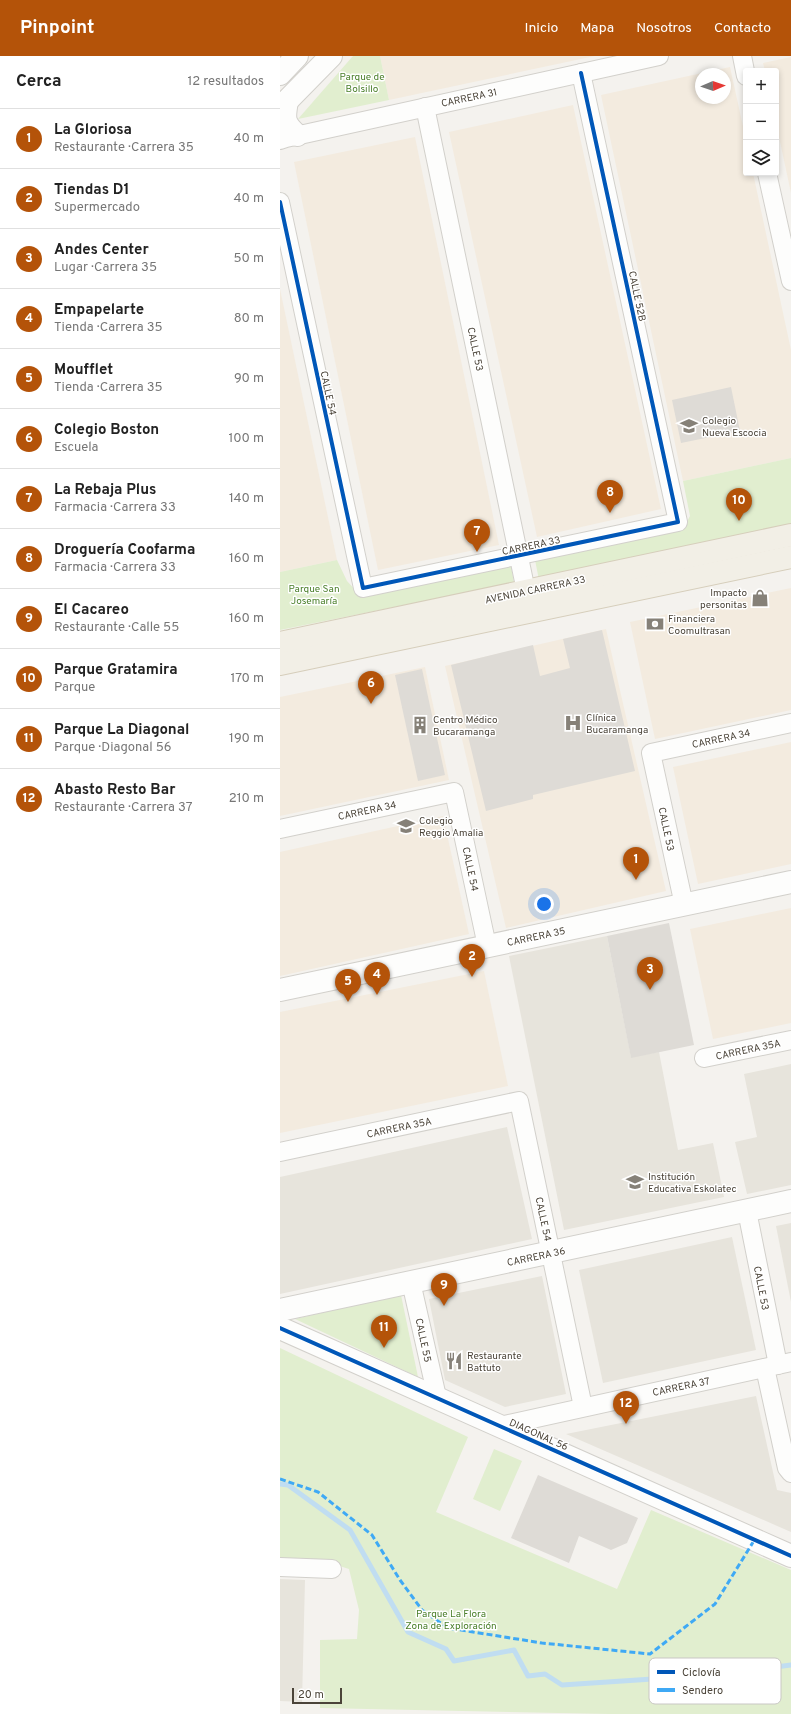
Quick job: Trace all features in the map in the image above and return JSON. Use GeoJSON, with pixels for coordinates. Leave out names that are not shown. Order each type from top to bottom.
{"type":"FeatureCollection","features":[{"type":"Feature","properties":{"kind":"main road","name":"AVENIDA CARRERA 33"},"geometry":{"type":"LineString","coordinates":[[280,643],[791,535]]}},
{"type":"Feature","properties":{"kind":"main road","name":"AVENIDA CARRERA 33"},"geometry":{"type":"LineString","coordinates":[[280,664],[791,557]]}},
{"type":"Feature","properties":{"kind":"street"},"geometry":{"type":"LineString","coordinates":[[280,74],[297,56]]}},
{"type":"Feature","properties":{"kind":"street"},"geometry":{"type":"LineString","coordinates":[[288,138],[288,126],[285,121],[284,105],[331,56]]}},
{"type":"Feature","properties":{"kind":"street","name":"CARRERA 31"},"geometry":{"type":"LineString","coordinates":[[288,138],[659,56]]}},
{"type":"Feature","properties":{"kind":"street"},"geometry":{"type":"LineString","coordinates":[[742,56],[744,68]]}},
{"type":"Feature","properties":{"kind":"street","name":"CALLE 52B"},"geometry":{"type":"LineString","coordinates":[[582,73],[678,522]]}},
{"type":"Feature","properties":{"kind":"street","name":"CALLE 53"},"geometry":{"type":"LineString","coordinates":[[425,107],[526,591]]}},
{"type":"Feature","properties":{"kind":"street"},"geometry":{"type":"LineString","coordinates":[[768,176],[791,281]]}},
{"type":"Feature","properties":{"kind":"street","name":"CALLE 54"},"geometry":{"type":"LineString","coordinates":[[280,202],[363,588]]}},
{"type":"Feature","properties":{"kind":"street","name":"CARRERA 33"},"geometry":{"type":"LineString","coordinates":[[363,588],[678,522]]}},
{"type":"Feature","properties":{"kind":"street","name":"CARRERA 34"},"geometry":{"type":"LineString","coordinates":[[651,753],[791,723]]}},
{"type":"Feature","properties":{"kind":"street","name":"CALLE 53"},"geometry":{"type":"LineString","coordinates":[[651,753],[684,904]]}},
{"type":"Feature","properties":{"kind":"street","name":"CALLE 54"},"geometry":{"type":"LineString","coordinates":[[454,792],[487,946]]}},
{"type":"Feature","properties":{"kind":"street","name":"CARRERA 34"},"geometry":{"type":"LineString","coordinates":[[280,829],[454,792]]}},
{"type":"Feature","properties":{"kind":"street","name":"CARRERA 35"},"geometry":{"type":"LineString","coordinates":[[280,990],[791,882]]}},
{"type":"Feature","properties":{"kind":"street","name":"CARRERA 35A"},"geometry":{"type":"LineString","coordinates":[[704,1058],[791,1040]]}},
{"type":"Feature","properties":{"kind":"street","name":"CALLE 54"},"geometry":{"type":"LineString","coordinates":[[519,1101],[583,1407]]}},
{"type":"Feature","properties":{"kind":"street","name":"CARRERA 35A"},"geometry":{"type":"LineString","coordinates":[[280,1152],[519,1101]]}},
{"type":"Feature","properties":{"kind":"street","name":"CARRERA 36"},"geometry":{"type":"LineString","coordinates":[[280,1310],[791,1201]]}},
{"type":"Feature","properties":{"kind":"street","name":"CALLE 53"},"geometry":{"type":"LineString","coordinates":[[747,1211],[778,1365],[789,1470]]}},
{"type":"Feature","properties":{"kind":"street","name":"CALLE 55"},"geometry":{"type":"LineString","coordinates":[[411,1282],[437,1397]]}},
{"type":"Feature","properties":{"kind":"street","name":"DIAGONAL 56"},"geometry":{"type":"LineString","coordinates":[[280,1328],[791,1556]]}},
{"type":"Feature","properties":{"kind":"street","name":"CARRERA 37"},"geometry":{"type":"LineString","coordinates":[[500,1426],[778,1365]]}},
{"type":"Feature","properties":{"kind":"street"},"geometry":{"type":"LineString","coordinates":[[280,1567],[332,1569]]}},
{"type":"Feature","properties":{"kind":"shaded area"},"geometry":{"type":"Polygon","coordinates":[[[380,56],[595,56],[389,100],[380,56]]]}},
{"type":"Feature","properties":{"kind":"shaded area"},"geometry":{"type":"Polygon","coordinates":[[[791,57],[791,193],[779,137],[779,68],[764,68],[763,63],[791,57]]]}},
{"type":"Feature","properties":{"kind":"shaded area"},"geometry":{"type":"Polygon","coordinates":[[[731,72],[743,126],[743,176],[754,176],[791,350],[791,458],[683,481],[601,95],[695,75],[695,104],[731,104],[731,72]]]}},
{"type":"Feature","properties":{"kind":"shaded area"},"geometry":{"type":"Polygon","coordinates":[[[573,105],[661,509],[537,537],[449,132],[573,105]]]}},
{"type":"Feature","properties":{"kind":"shaded area"},"geometry":{"type":"Polygon","coordinates":[[[415,137],[499,545],[378,570],[294,162],[415,137]]]}},
{"type":"Feature","properties":{"kind":"shaded area"},"geometry":{"type":"Polygon","coordinates":[[[280,289],[337,560],[280,572],[280,289]]]}},
{"type":"Feature","properties":{"kind":"shaded area"},"geometry":{"type":"Polygon","coordinates":[[[791,588],[791,710],[655,739],[630,622],[791,588]]]}},
{"type":"Feature","properties":{"kind":"shaded area"},"geometry":{"type":"Polygon","coordinates":[[[606,629],[666,891],[506,928],[445,666],[606,629]]]}},
{"type":"Feature","properties":{"kind":"shaded area"},"geometry":{"type":"Polygon","coordinates":[[[425,667],[449,780],[280,816],[280,697],[425,667]]]}},
{"type":"Feature","properties":{"kind":"shaded area"},"geometry":{"type":"Polygon","coordinates":[[[791,742],[791,864],[698,884],[673,767],[791,742]]]}},
{"type":"Feature","properties":{"kind":"shaded area"},"geometry":{"type":"Polygon","coordinates":[[[443,816],[469,934],[280,976],[280,852],[443,816]]]}},
{"type":"Feature","properties":{"kind":"shaded area"},"geometry":{"type":"Polygon","coordinates":[[[791,908],[791,1023],[713,1039],[690,929],[791,908]]]}},
{"type":"Feature","properties":{"kind":"shaded area"},"geometry":{"type":"Polygon","coordinates":[[[607,936],[631,1057],[659,1052],[678,1150],[713,1143],[724,1197],[564,1230],[509,956],[607,936]]]}},
{"type":"Feature","properties":{"kind":"shaded area"},"geometry":{"type":"Polygon","coordinates":[[[484,971],[508,1086],[280,1133],[280,1012],[484,971]]]}},
{"type":"Feature","properties":{"kind":"shaded area"},"geometry":{"type":"Polygon","coordinates":[[[791,1064],[791,1185],[747,1194],[735,1142],[757,1137],[744,1074],[791,1064]]]}},
{"type":"Feature","properties":{"kind":"shaded area"},"geometry":{"type":"Polygon","coordinates":[[[507,1127],[532,1239],[280,1294],[280,1177],[507,1127]]]}},
{"type":"Feature","properties":{"kind":"shaded area"},"geometry":{"type":"Polygon","coordinates":[[[791,1223],[791,1302],[776,1226],[791,1223]]]}},
{"type":"Feature","properties":{"kind":"shaded area"},"geometry":{"type":"Polygon","coordinates":[[[732,1237],[756,1350],[603,1383],[579,1270],[732,1237]]]}},
{"type":"Feature","properties":{"kind":"shaded area"},"geometry":{"type":"Polygon","coordinates":[[[542,1276],[566,1394],[505,1407],[445,1380],[429,1299],[542,1276]]]}},
{"type":"Feature","properties":{"kind":"shaded area"},"geometry":{"type":"Polygon","coordinates":[[[756,1396],[777,1490],[791,1493],[791,1532],[566,1434],[756,1396]]]}},
{"type":"Feature","properties":{"kind":"shaded area"},"geometry":{"type":"Polygon","coordinates":[[[280,1579],[305,1580],[302,1702],[280,1701],[280,1579]]]}},
{"type":"Feature","properties":{"kind":"green space","name":"Parque de Bolsillo"},"geometry":{"type":"Polygon","coordinates":[[[353,56],[380,56],[389,100],[298,119],[353,56]]]}},
{"type":"Feature","properties":{"kind":"green space"},"geometry":{"type":"Polygon","coordinates":[[[791,458],[791,525],[539,580],[535,560],[684,527],[690,516],[683,481],[791,458]]]}},
{"type":"Feature","properties":{"kind":"green space","name":"Parque San Josemaría"},"geometry":{"type":"Polygon","coordinates":[[[337,560],[347,581],[359,594],[511,566],[514,583],[280,630],[280,572],[337,560]]]}},
{"type":"Feature","properties":{"kind":"green space"},"geometry":{"type":"Polygon","coordinates":[[[401,1295],[418,1377],[295,1319],[401,1295]]]}},
{"type":"Feature","properties":{"kind":"green space","name":"Parque La Flora Zona de Exploración"},"geometry":{"type":"Polygon","coordinates":[[[280,1348],[468,1437],[436,1512],[617,1589],[651,1510],[791,1570],[791,1714],[609,1714],[320,1708],[320,1640],[357,1639],[359,1610],[349,1569],[324,1561],[280,1559],[280,1348]]]}},
{"type":"Feature","properties":{"kind":"green space"},"geometry":{"type":"Polygon","coordinates":[[[494,1449],[522,1461],[500,1511],[473,1499],[494,1449]]]}},
{"type":"Feature","properties":{"kind":"building"},"geometry":{"type":"Polygon","coordinates":[[[731,387],[740,431],[681,443],[672,400],[731,387]]]}},
{"type":"Feature","properties":{"kind":"building","name":"Clínica Bucaramanga"},"geometry":{"type":"Polygon","coordinates":[[[602,630],[635,771],[533,795],[533,799],[486,811],[451,665],[533,645],[540,676],[570,668],[563,639],[602,630]]]}},
{"type":"Feature","properties":{"kind":"building","name":"Centro Médico Bucaramanga"},"geometry":{"type":"Polygon","coordinates":[[[422,669],[445,775],[418,781],[395,675],[422,669]]]}},
{"type":"Feature","properties":{"kind":"building"},"geometry":{"type":"Polygon","coordinates":[[[669,923],[694,1045],[631,1058],[607,936],[669,923]]]}},
{"type":"Feature","properties":{"kind":"building"},"geometry":{"type":"Polygon","coordinates":[[[538,1475],[638,1518],[627,1543],[611,1550],[579,1536],[569,1563],[511,1538],[538,1475]]]}},
{"type":"Feature","properties":{"kind":"waterway"},"geometry":{"type":"LineString","coordinates":[[280,1484],[288,1485],[350,1530],[408,1632],[446,1649],[454,1661],[514,1650],[528,1676],[545,1674],[562,1685],[649,1679]]}},
{"type":"Feature","properties":{"kind":"waterway"},"geometry":{"type":"LineString","coordinates":[[781,1666],[791,1665]]}},
{"type":"Feature","properties":{"kind":"marked path"},"geometry":{"type":"LineString","coordinates":[[280,1479],[318,1492],[372,1535],[400,1580],[422,1610],[448,1628],[542,1643],[650,1654],[715,1604],[755,1539]]}},
{"type":"Feature","properties":{"kind":"cycle path"},"geometry":{"type":"LineString","coordinates":[[280,202],[363,588],[678,522],[581,73]]}},
{"type":"Feature","properties":{"kind":"cycle path"},"geometry":{"type":"LineString","coordinates":[[280,1328],[791,1556]]}},
{"type":"Feature","properties":{"kind":"place","name":"Colegio Nueva Escocia"},"geometry":{"type":"Point","coordinates":[689,426]}},
{"type":"Feature","properties":{"kind":"place","name":"Droguería Coofarma"},"geometry":{"type":"Point","coordinates":[610,513]}},
{"type":"Feature","properties":{"kind":"place","name":"Parque Gratamira"},"geometry":{"type":"Point","coordinates":[739,521]}},
{"type":"Feature","properties":{"kind":"place","name":"La Rebaja Plus"},"geometry":{"type":"Point","coordinates":[477,552]}},
{"type":"Feature","properties":{"kind":"place","name":"Impacto personitas"},"geometry":{"type":"Point","coordinates":[760,598]}},
{"type":"Feature","properties":{"kind":"place","name":"Financiera Coomultrasan"},"geometry":{"type":"Point","coordinates":[655,624]}},
{"type":"Feature","properties":{"kind":"place","name":"Colegio Boston"},"geometry":{"type":"Point","coordinates":[371,704]}},
{"type":"Feature","properties":{"kind":"place","name":"Clínica Bucaramanga"},"geometry":{"type":"Point","coordinates":[573,723]}},
{"type":"Feature","properties":{"kind":"place","name":"Centro Médico Bucaramanga"},"geometry":{"type":"Point","coordinates":[420,725]}},
{"type":"Feature","properties":{"kind":"place","name":"Colegio Reggio Amalia"},"geometry":{"type":"Point","coordinates":[406,826]}},
{"type":"Feature","properties":{"kind":"place","name":"La Gloriosa"},"geometry":{"type":"Point","coordinates":[636,880]}},
{"type":"Feature","properties":{"kind":"place","name":"Tiendas D1"},"geometry":{"type":"Point","coordinates":[472,977]}},
{"type":"Feature","properties":{"kind":"place","name":"Andes Center"},"geometry":{"type":"Point","coordinates":[650,990]}},
{"type":"Feature","properties":{"kind":"place","name":"Empapelarte"},"geometry":{"type":"Point","coordinates":[377,995]}},
{"type":"Feature","properties":{"kind":"place","name":"Moufflet"},"geometry":{"type":"Point","coordinates":[348,1002]}},
{"type":"Feature","properties":{"kind":"place","name":"Institución Educativa Eskolatec"},"geometry":{"type":"Point","coordinates":[635,1182]}},
{"type":"Feature","properties":{"kind":"place","name":"El Cacareo"},"geometry":{"type":"Point","coordinates":[444,1306]}},
{"type":"Feature","properties":{"kind":"place","name":"Parque La Diagonal"},"geometry":{"type":"Point","coordinates":[384,1348]}},
{"type":"Feature","properties":{"kind":"place","name":"Restaurante Battuto"},"geometry":{"type":"Point","coordinates":[454,1361]}},
{"type":"Feature","properties":{"kind":"place","name":"Abasto Resto Bar"},"geometry":{"type":"Point","coordinates":[626,1424]}}]}
